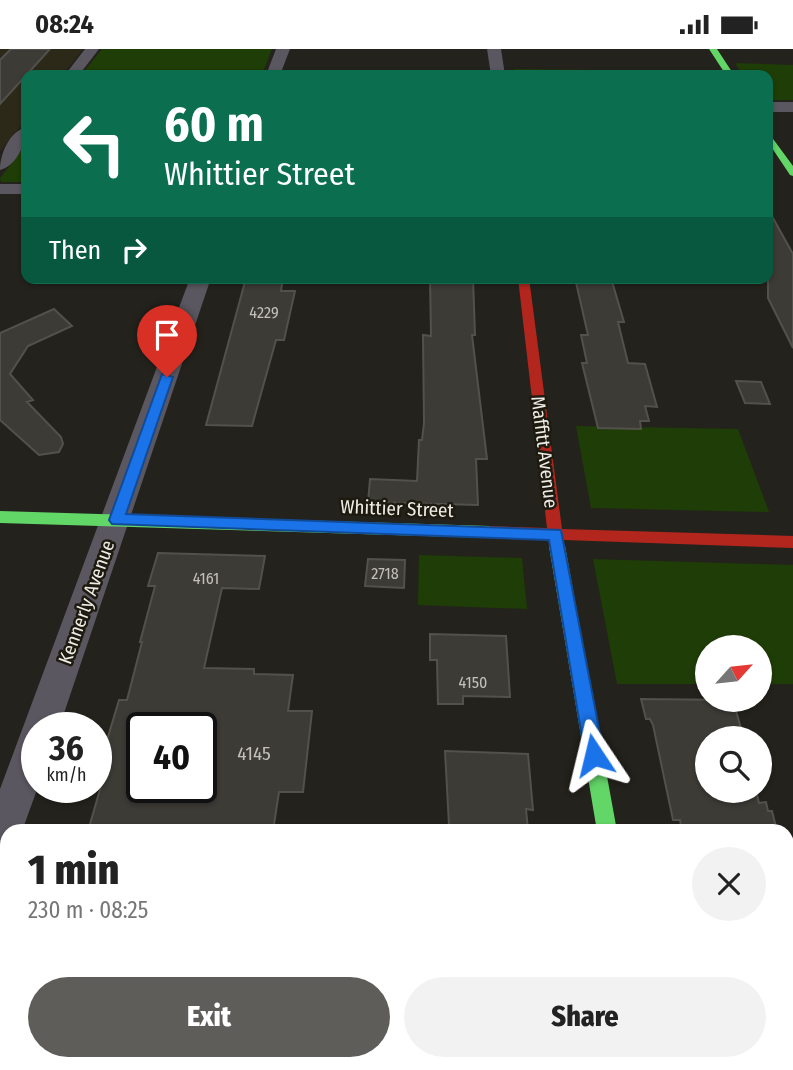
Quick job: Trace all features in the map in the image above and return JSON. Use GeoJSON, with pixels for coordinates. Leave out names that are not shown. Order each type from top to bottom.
{"type":"FeatureCollection","features":[{"type":"Feature","properties":{"kind":"street"},"geometry":{"type":"LineString","coordinates":[[76,70],[92,49]]}},
{"type":"Feature","properties":{"kind":"street"},"geometry":{"type":"LineString","coordinates":[[275,70],[283,49]]}},
{"type":"Feature","properties":{"kind":"street"},"geometry":{"type":"LineString","coordinates":[[494,49],[497,70]]}},
{"type":"Feature","properties":{"kind":"street"},"geometry":{"type":"LineString","coordinates":[[713,49],[727,70]]}},
{"type":"Feature","properties":{"kind":"street"},"geometry":{"type":"LineString","coordinates":[[773,107],[793,107]]}},
{"type":"Feature","properties":{"kind":"street"},"geometry":{"type":"LineString","coordinates":[[0,165],[21,138]]}},
{"type":"Feature","properties":{"kind":"street"},"geometry":{"type":"LineString","coordinates":[[773,143],[793,173]]}},
{"type":"Feature","properties":{"kind":"street"},"geometry":{"type":"LineString","coordinates":[[0,189],[21,189]]}},
{"type":"Feature","properties":{"kind":"street","name":"Kennerly Avenue"},"geometry":{"type":"LineString","coordinates":[[47,712],[199,284]]}},
{"type":"Feature","properties":{"kind":"street","name":"Maffitt Avenue"},"geometry":{"type":"LineString","coordinates":[[524,284],[555,535],[606,824]]}},
{"type":"Feature","properties":{"kind":"street","name":"Whittier Street"},"geometry":{"type":"LineString","coordinates":[[0,517],[793,542]]}},
{"type":"Feature","properties":{"kind":"street"},"geometry":{"type":"LineString","coordinates":[[6,824],[21,783]]}},
{"type":"Feature","properties":{"kind":"shaded area"},"geometry":{"type":"Polygon","coordinates":[[[0,49],[83,49],[66,70],[21,70],[21,125],[0,151],[0,49]]]}},
{"type":"Feature","properties":{"kind":"green space"},"geometry":{"type":"Polygon","coordinates":[[[102,49],[272,49],[264,70],[85,70],[102,49]]]}},
{"type":"Feature","properties":{"kind":"green space"},"geometry":{"type":"Polygon","coordinates":[[[735,63],[793,65],[793,100],[773,100],[773,70],[740,70],[735,63]]]}},
{"type":"Feature","properties":{"kind":"green space"},"geometry":{"type":"Polygon","coordinates":[[[514,69],[606,70],[514,70],[514,69]]]}},
{"type":"Feature","properties":{"kind":"green space"},"geometry":{"type":"Polygon","coordinates":[[[21,151],[21,182],[1,182],[0,178],[21,151]]]}},
{"type":"Feature","properties":{"kind":"green space"},"geometry":{"type":"Polygon","coordinates":[[[576,426],[738,429],[769,512],[591,508],[576,426]]]}},
{"type":"Feature","properties":{"kind":"green space"},"geometry":{"type":"Polygon","coordinates":[[[419,555],[522,558],[527,609],[418,605],[419,555]]]}},
{"type":"Feature","properties":{"kind":"green space"},"geometry":{"type":"Polygon","coordinates":[[[593,559],[793,565],[793,684],[772,684],[772,635],[695,635],[695,684],[617,684],[593,559]]]}},
{"type":"Feature","properties":{"kind":"building"},"geometry":{"type":"Polygon","coordinates":[[[11,49],[50,49],[31,70],[21,70],[21,81],[0,104],[0,60],[11,49]]]}},
{"type":"Feature","properties":{"kind":"building"},"geometry":{"type":"Polygon","coordinates":[[[773,218],[793,254],[793,348],[768,298],[768,284],[773,284],[773,218]]]}},
{"type":"Feature","properties":{"kind":"building"},"geometry":{"type":"Polygon","coordinates":[[[244,284],[282,284],[281,291],[295,291],[284,340],[276,340],[252,426],[206,425],[244,284]]]}},
{"type":"Feature","properties":{"kind":"building"},"geometry":{"type":"Polygon","coordinates":[[[430,284],[473,284],[475,335],[472,335],[487,459],[476,459],[478,505],[368,502],[370,479],[417,481],[419,440],[422,440],[424,423],[423,335],[431,336],[430,284]]]}},
{"type":"Feature","properties":{"kind":"building"},"geometry":{"type":"Polygon","coordinates":[[[576,284],[613,284],[624,322],[618,322],[628,363],[645,364],[657,407],[645,406],[649,421],[640,421],[641,429],[598,428],[582,363],[587,363],[581,335],[588,335],[576,284]]]}},
{"type":"Feature","properties":{"kind":"building"},"geometry":{"type":"Polygon","coordinates":[[[54,309],[72,326],[28,346],[10,374],[33,400],[27,402],[61,437],[63,444],[59,452],[39,455],[0,420],[0,333],[54,309]]]}},
{"type":"Feature","properties":{"kind":"building"},"geometry":{"type":"Polygon","coordinates":[[[736,381],[761,382],[770,404],[745,403],[736,381]]]}},
{"type":"Feature","properties":{"kind":"building"},"geometry":{"type":"Polygon","coordinates":[[[158,553],[265,556],[259,589],[222,588],[204,668],[254,669],[254,674],[293,675],[288,711],[312,711],[303,792],[279,792],[274,824],[90,824],[96,803],[112,803],[112,723],[119,700],[127,700],[155,586],[148,586],[158,553]]]}},
{"type":"Feature","properties":{"kind":"building"},"geometry":{"type":"Polygon","coordinates":[[[368,559],[405,560],[404,588],[365,586],[368,559]]]}},
{"type":"Feature","properties":{"kind":"building"},"geometry":{"type":"Polygon","coordinates":[[[430,634],[506,636],[510,697],[463,696],[463,704],[438,704],[437,660],[430,660],[430,634]]]}},
{"type":"Feature","properties":{"kind":"building"},"geometry":{"type":"Polygon","coordinates":[[[641,699],[695,700],[695,712],[736,712],[740,726],[695,726],[695,803],[766,803],[768,811],[772,811],[775,824],[681,824],[680,820],[673,820],[650,719],[646,719],[641,699]]]}},
{"type":"Feature","properties":{"kind":"building"},"geometry":{"type":"Polygon","coordinates":[[[445,751],[528,754],[533,810],[526,809],[527,824],[449,824],[445,751]]]}},
{"type":"Feature","properties":{"kind":"traffic: fast"},"geometry":{"type":"LineString","coordinates":[[713,49],[727,70]]}},
{"type":"Feature","properties":{"kind":"traffic: fast"},"geometry":{"type":"LineString","coordinates":[[773,143],[793,173]]}},
{"type":"Feature","properties":{"kind":"traffic: fast"},"geometry":{"type":"LineString","coordinates":[[0,517],[490,532]]}},
{"type":"Feature","properties":{"kind":"traffic: fast"},"geometry":{"type":"LineString","coordinates":[[557,546],[606,824]]}},
{"type":"Feature","properties":{"kind":"traffic: jam"},"geometry":{"type":"LineString","coordinates":[[524,284],[557,546]]}},
{"type":"Feature","properties":{"kind":"traffic: jam"},"geometry":{"type":"LineString","coordinates":[[490,532],[793,542]]}},
{"type":"Feature","properties":{"kind":"route"},"geometry":{"type":"LineString","coordinates":[[167,377],[117,520],[555,535],[594,755]]}}]}
